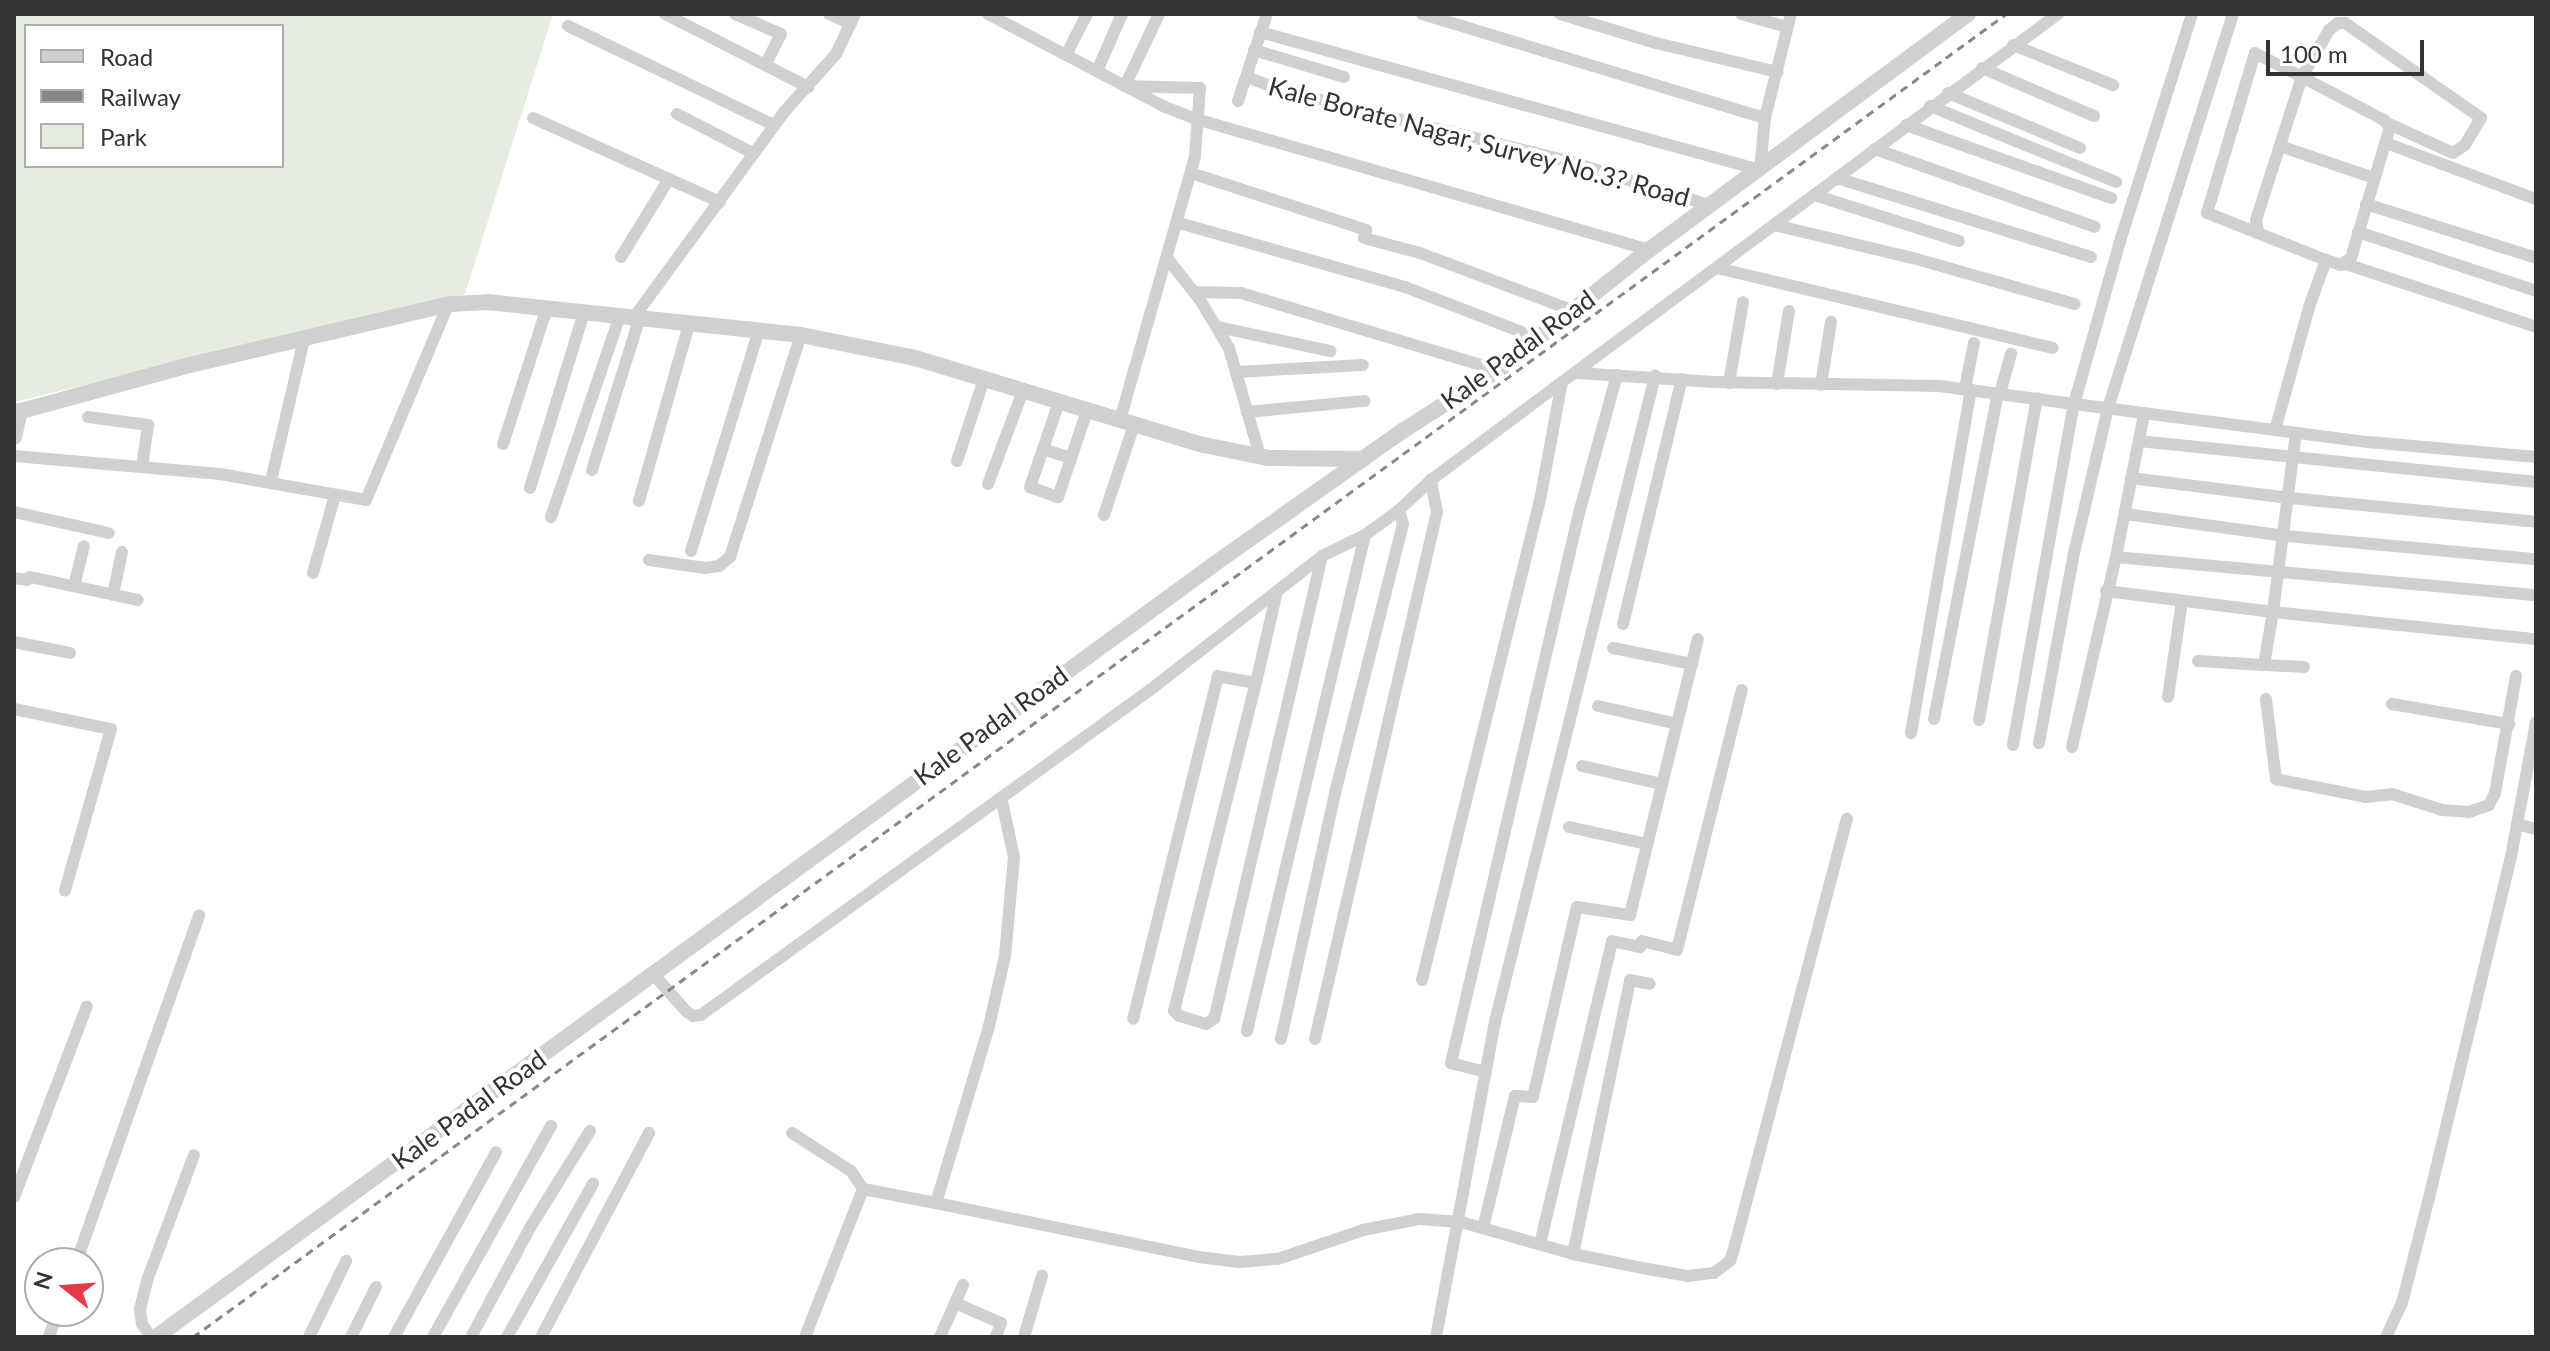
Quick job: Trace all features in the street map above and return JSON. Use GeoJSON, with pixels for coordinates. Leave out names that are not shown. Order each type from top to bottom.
{"type":"FeatureCollection","features":[{"type":"Feature","properties":{"kind":"street"},"geometry":{"type":"LineString","coordinates":[[665,14],[692,19],[808,87]]}},
{"type":"Feature","properties":{"kind":"street"},"geometry":{"type":"LineString","coordinates":[[735,14],[781,34],[766,64]]}},
{"type":"Feature","properties":{"kind":"street"},"geometry":{"type":"LineString","coordinates":[[551,517],[630,319],[720,202],[774,125],[836,54],[853,19],[829,14]]}},
{"type":"Feature","properties":{"kind":"street"},"geometry":{"type":"LineString","coordinates":[[988,14],[1009,19],[1066,55],[1196,119],[1649,250]]}},
{"type":"Feature","properties":{"kind":"street"},"geometry":{"type":"LineString","coordinates":[[1066,55],[1087,14]]}},
{"type":"Feature","properties":{"kind":"street"},"geometry":{"type":"LineString","coordinates":[[1097,71],[1122,14]]}},
{"type":"Feature","properties":{"kind":"street"},"geometry":{"type":"LineString","coordinates":[[1125,86],[1159,14]]}},
{"type":"Feature","properties":{"kind":"street"},"geometry":{"type":"LineString","coordinates":[[1238,101],[1267,14]]}},
{"type":"Feature","properties":{"kind":"street"},"geometry":{"type":"LineString","coordinates":[[1422,14],[1765,118]]}},
{"type":"Feature","properties":{"kind":"street"},"geometry":{"type":"LineString","coordinates":[[1560,14],[1656,43],[1778,72]]}},
{"type":"Feature","properties":{"kind":"street"},"geometry":{"type":"LineString","coordinates":[[1260,32],[1760,170],[1765,118],[1789,20],[1741,14]]}},
{"type":"Feature","properties":{"kind":"street","name":"Kale Padal Road"},"geometry":{"type":"LineString","coordinates":[[154,1337],[1046,685],[1363,459],[1498,370],[1649,250],[1968,14]]}},
{"type":"Feature","properties":{"kind":"street"},"geometry":{"type":"LineString","coordinates":[[653,974],[686,1011],[693,1016],[701,1015],[1150,690],[1322,556],[1365,535],[1398,511],[1431,480],[1533,403],[1578,373],[1930,106],[2058,14]]}},
{"type":"Feature","properties":{"kind":"street"},"geometry":{"type":"LineString","coordinates":[[2013,745],[2074,404],[2121,238],[2192,14]]}},
{"type":"Feature","properties":{"kind":"street"},"geometry":{"type":"LineString","coordinates":[[2039,743],[2074,553],[2108,408],[2233,14]]}},
{"type":"Feature","properties":{"kind":"street"},"geometry":{"type":"LineString","coordinates":[[2258,231],[2256,220],[2302,77],[2329,30],[2338,23],[2345,23],[2478,113],[2479,125],[2465,145],[2453,153],[2437,156],[2387,123],[2302,77],[2255,53],[2207,213],[2326,260],[2536,327]]}},
{"type":"Feature","properties":{"kind":"street"},"geometry":{"type":"LineString","coordinates":[[568,26],[774,125]]}},
{"type":"Feature","properties":{"kind":"street"},"geometry":{"type":"LineString","coordinates":[[2013,45],[2113,85]]}},
{"type":"Feature","properties":{"kind":"street"},"geometry":{"type":"LineString","coordinates":[[1254,50],[1344,77]]}},
{"type":"Feature","properties":{"kind":"street"},"geometry":{"type":"LineString","coordinates":[[1982,68],[2094,116]]}},
{"type":"Feature","properties":{"kind":"street","name":"Kale Borate Nagar, Survey No.3? Road"},"geometry":{"type":"LineString","coordinates":[[1247,77],[1281,90],[1571,162],[1712,206]]}},
{"type":"Feature","properties":{"kind":"street"},"geometry":{"type":"LineString","coordinates":[[1104,515],[1191,173],[1200,88],[1125,86]]}},
{"type":"Feature","properties":{"kind":"street"},"geometry":{"type":"LineString","coordinates":[[1948,93],[2080,148]]}},
{"type":"Feature","properties":{"kind":"street"},"geometry":{"type":"LineString","coordinates":[[1930,106],[2116,182]]}},
{"type":"Feature","properties":{"kind":"street"},"geometry":{"type":"LineString","coordinates":[[677,114],[753,153]]}},
{"type":"Feature","properties":{"kind":"street"},"geometry":{"type":"LineString","coordinates":[[533,118],[720,202]]}},
{"type":"Feature","properties":{"kind":"street"},"geometry":{"type":"LineString","coordinates":[[2346,264],[2390,131],[2387,123]]}},
{"type":"Feature","properties":{"kind":"street"},"geometry":{"type":"LineString","coordinates":[[1906,125],[2111,198]]}},
{"type":"Feature","properties":{"kind":"street"},"geometry":{"type":"LineString","coordinates":[[2386,143],[2437,156],[2536,199]]}},
{"type":"Feature","properties":{"kind":"street"},"geometry":{"type":"LineString","coordinates":[[2280,146],[2374,178]]}},
{"type":"Feature","properties":{"kind":"street"},"geometry":{"type":"LineString","coordinates":[[1875,149],[2095,227]]}},
{"type":"Feature","properties":{"kind":"street"},"geometry":{"type":"LineString","coordinates":[[1191,173],[1366,230],[1364,238],[1420,253],[1574,311]]}},
{"type":"Feature","properties":{"kind":"street"},"geometry":{"type":"LineString","coordinates":[[1837,178],[2091,257]]}},
{"type":"Feature","properties":{"kind":"street"},"geometry":{"type":"LineString","coordinates":[[621,257],[669,179]]}},
{"type":"Feature","properties":{"kind":"street"},"geometry":{"type":"LineString","coordinates":[[1814,195],[1959,241]]}},
{"type":"Feature","properties":{"kind":"street"},"geometry":{"type":"LineString","coordinates":[[2366,204],[2536,258]]}},
{"type":"Feature","properties":{"kind":"street"},"geometry":{"type":"LineString","coordinates":[[1179,223],[1405,287],[1540,339]]}},
{"type":"Feature","properties":{"kind":"street"},"geometry":{"type":"LineString","coordinates":[[1774,225],[1913,258],[2075,304]]}},
{"type":"Feature","properties":{"kind":"street"},"geometry":{"type":"LineString","coordinates":[[2358,232],[2536,291]]}},
{"type":"Feature","properties":{"kind":"street"},"geometry":{"type":"LineString","coordinates":[[1167,258],[1218,327],[1236,372],[1260,456]]}},
{"type":"Feature","properties":{"kind":"street"},"geometry":{"type":"LineString","coordinates":[[2275,430],[2309,307],[2326,260]]}},
{"type":"Feature","properties":{"kind":"street"},"geometry":{"type":"LineString","coordinates":[[1717,268],[2053,348]]}},
{"type":"Feature","properties":{"kind":"street"},"geometry":{"type":"LineString","coordinates":[[1194,292],[1241,293],[1498,370]]}},
{"type":"Feature","properties":{"kind":"street"},"geometry":{"type":"LineString","coordinates":[[14,437],[17,412],[114,384],[449,306],[487,302],[801,335],[895,353],[1204,445],[1260,456],[1363,459]]}},
{"type":"Feature","properties":{"kind":"street"},"geometry":{"type":"LineString","coordinates":[[1729,383],[1743,302]]}},
{"type":"Feature","properties":{"kind":"street"},"geometry":{"type":"LineString","coordinates":[[14,456],[271,481],[366,500],[449,306]]}},
{"type":"Feature","properties":{"kind":"street"},"geometry":{"type":"LineString","coordinates":[[503,444],[547,308]]}},
{"type":"Feature","properties":{"kind":"street"},"geometry":{"type":"LineString","coordinates":[[1777,384],[1789,311]]}},
{"type":"Feature","properties":{"kind":"street"},"geometry":{"type":"LineString","coordinates":[[530,488],[584,313]]}},
{"type":"Feature","properties":{"kind":"street"},"geometry":{"type":"LineString","coordinates":[[592,470],[630,319]]}},
{"type":"Feature","properties":{"kind":"street"},"geometry":{"type":"LineString","coordinates":[[1821,385],[1831,322]]}},
{"type":"Feature","properties":{"kind":"street"},"geometry":{"type":"LineString","coordinates":[[639,501],[689,324]]}},
{"type":"Feature","properties":{"kind":"street"},"geometry":{"type":"LineString","coordinates":[[1218,327],[1330,351]]}},
{"type":"Feature","properties":{"kind":"street"},"geometry":{"type":"LineString","coordinates":[[691,551],[759,330]]}},
{"type":"Feature","properties":{"kind":"street"},"geometry":{"type":"LineString","coordinates":[[649,560],[705,568],[726,563],[801,335]]}},
{"type":"Feature","properties":{"kind":"street"},"geometry":{"type":"LineString","coordinates":[[271,481],[304,339]]}},
{"type":"Feature","properties":{"kind":"street"},"geometry":{"type":"LineString","coordinates":[[1911,733],[1974,343]]}},
{"type":"Feature","properties":{"kind":"street"},"geometry":{"type":"LineString","coordinates":[[1934,719],[1999,393],[2011,354]]}},
{"type":"Feature","properties":{"kind":"street"},"geometry":{"type":"LineString","coordinates":[[1236,372],[1363,365]]}},
{"type":"Feature","properties":{"kind":"street"},"geometry":{"type":"LineString","coordinates":[[1578,373],[1729,383],[1968,389],[2296,433],[2536,457]]}},
{"type":"Feature","properties":{"kind":"street"},"geometry":{"type":"LineString","coordinates":[[1486,1072],[1451,1063],[1579,513],[1617,375]]}},
{"type":"Feature","properties":{"kind":"street"},"geometry":{"type":"LineString","coordinates":[[1436,1337],[1461,1222],[1495,1022],[1655,376]]}},
{"type":"Feature","properties":{"kind":"street"},"geometry":{"type":"LineString","coordinates":[[957,461],[984,379]]}},
{"type":"Feature","properties":{"kind":"street"},"geometry":{"type":"LineString","coordinates":[[1623,624],[1682,379]]}},
{"type":"Feature","properties":{"kind":"street"},"geometry":{"type":"LineString","coordinates":[[1422,980],[1557,418],[1562,382]]}},
{"type":"Feature","properties":{"kind":"street"},"geometry":{"type":"LineString","coordinates":[[988,484],[1023,391]]}},
{"type":"Feature","properties":{"kind":"street"},"geometry":{"type":"LineString","coordinates":[[1979,720],[2037,398]]}},
{"type":"Feature","properties":{"kind":"street"},"geometry":{"type":"LineString","coordinates":[[1247,412],[1364,401]]}},
{"type":"Feature","properties":{"kind":"street"},"geometry":{"type":"LineString","coordinates":[[1059,402],[1030,487],[1058,497],[1087,411]]}},
{"type":"Feature","properties":{"kind":"street"},"geometry":{"type":"LineString","coordinates":[[1533,403],[1557,418]]}},
{"type":"Feature","properties":{"kind":"street"},"geometry":{"type":"LineString","coordinates":[[2072,747],[2116,557],[2144,414]]}},
{"type":"Feature","properties":{"kind":"street"},"geometry":{"type":"LineString","coordinates":[[88,417],[148,425],[142,467]]}},
{"type":"Feature","properties":{"kind":"street"},"geometry":{"type":"LineString","coordinates":[[2264,665],[2286,536],[2296,433]]}},
{"type":"Feature","properties":{"kind":"street"},"geometry":{"type":"LineString","coordinates":[[2139,441],[2536,482]]}},
{"type":"Feature","properties":{"kind":"street"},"geometry":{"type":"LineString","coordinates":[[1043,449],[1071,458]]}},
{"type":"Feature","properties":{"kind":"street"},"geometry":{"type":"LineString","coordinates":[[2131,478],[2289,498],[2536,522]]}},
{"type":"Feature","properties":{"kind":"street"},"geometry":{"type":"LineString","coordinates":[[1315,1039],[1437,512],[1431,480]]}},
{"type":"Feature","properties":{"kind":"street"},"geometry":{"type":"LineString","coordinates":[[313,573],[335,495]]}},
{"type":"Feature","properties":{"kind":"street"},"geometry":{"type":"LineString","coordinates":[[1281,1039],[1341,771],[1403,524],[1398,511]]}},
{"type":"Feature","properties":{"kind":"street"},"geometry":{"type":"LineString","coordinates":[[14,512],[109,533]]}},
{"type":"Feature","properties":{"kind":"street"},"geometry":{"type":"LineString","coordinates":[[2125,514],[2286,536],[2536,559]]}},
{"type":"Feature","properties":{"kind":"street"},"geometry":{"type":"LineString","coordinates":[[1247,1031],[1365,535]]}},
{"type":"Feature","properties":{"kind":"street"},"geometry":{"type":"LineString","coordinates":[[74,586],[84,546]]}},
{"type":"Feature","properties":{"kind":"street"},"geometry":{"type":"LineString","coordinates":[[113,595],[122,552]]}},
{"type":"Feature","properties":{"kind":"street"},"geometry":{"type":"LineString","coordinates":[[1277,591],[1174,1011],[1179,1016],[1206,1024],[1214,1019],[1322,556]]}},
{"type":"Feature","properties":{"kind":"street"},"geometry":{"type":"LineString","coordinates":[[2116,557],[2536,595]]}},
{"type":"Feature","properties":{"kind":"street"},"geometry":{"type":"LineString","coordinates":[[14,578],[27,580],[30,577],[138,600]]}},
{"type":"Feature","properties":{"kind":"street"},"geometry":{"type":"LineString","coordinates":[[2106,591],[2536,639]]}},
{"type":"Feature","properties":{"kind":"street"},"geometry":{"type":"LineString","coordinates":[[2168,697],[2182,601]]}},
{"type":"Feature","properties":{"kind":"street"},"geometry":{"type":"LineString","coordinates":[[1483,1228],[1515,1096],[1533,1097],[1577,907],[1630,915],[1698,639]]}},
{"type":"Feature","properties":{"kind":"street"},"geometry":{"type":"LineString","coordinates":[[14,642],[70,653]]}},
{"type":"Feature","properties":{"kind":"street"},"geometry":{"type":"LineString","coordinates":[[1613,648],[1692,664]]}},
{"type":"Feature","properties":{"kind":"street"},"geometry":{"type":"LineString","coordinates":[[2198,661],[2304,667]]}},
{"type":"Feature","properties":{"kind":"street"},"geometry":{"type":"LineString","coordinates":[[1133,1019],[1218,676],[1256,683]]}},
{"type":"Feature","properties":{"kind":"street"},"geometry":{"type":"LineString","coordinates":[[2266,699],[2276,779],[2365,797],[2392,794],[2442,810],[2481,810],[2495,793],[2516,676]]}},
{"type":"Feature","properties":{"kind":"street"},"geometry":{"type":"LineString","coordinates":[[1540,1244],[1612,941],[1640,947],[1642,941],[1677,950],[1742,690]]}},
{"type":"Feature","properties":{"kind":"street"},"geometry":{"type":"LineString","coordinates":[[2392,704],[2509,724]]}},
{"type":"Feature","properties":{"kind":"street"},"geometry":{"type":"LineString","coordinates":[[1598,706],[1677,724]]}},
{"type":"Feature","properties":{"kind":"street"},"geometry":{"type":"LineString","coordinates":[[14,709],[111,729],[65,891]]}},
{"type":"Feature","properties":{"kind":"street"},"geometry":{"type":"LineString","coordinates":[[2386,1337],[2402,1303],[2517,821],[2536,722]]}},
{"type":"Feature","properties":{"kind":"street"},"geometry":{"type":"LineString","coordinates":[[2506,741],[2531,745]]}},
{"type":"Feature","properties":{"kind":"street"},"geometry":{"type":"LineString","coordinates":[[1582,766],[1662,784]]}},
{"type":"Feature","properties":{"kind":"street"},"geometry":{"type":"LineString","coordinates":[[936,1203],[989,1026],[1005,956],[1014,857],[1001,797]]}},
{"type":"Feature","properties":{"kind":"street"},"geometry":{"type":"LineString","coordinates":[[792,1133],[851,1171],[863,1189],[1198,1257],[1240,1262],[1278,1259],[1398,1221],[1461,1222],[1573,1254],[1688,1276],[1714,1273],[1730,1261],[1847,819]]}},
{"type":"Feature","properties":{"kind":"street"},"geometry":{"type":"LineString","coordinates":[[2517,821],[2536,822]]}},
{"type":"Feature","properties":{"kind":"street"},"geometry":{"type":"LineString","coordinates":[[2517,821],[2536,829]]}},
{"type":"Feature","properties":{"kind":"street"},"geometry":{"type":"LineString","coordinates":[[1569,827],[1647,844]]}},
{"type":"Feature","properties":{"kind":"street"},"geometry":{"type":"LineString","coordinates":[[82,1247],[199,915]]}},
{"type":"Feature","properties":{"kind":"street"},"geometry":{"type":"LineString","coordinates":[[1573,1254],[1630,980],[1650,984]]}},
{"type":"Feature","properties":{"kind":"street"},"geometry":{"type":"LineString","coordinates":[[14,1197],[87,1006]]}},
{"type":"Feature","properties":{"kind":"street"},"geometry":{"type":"LineString","coordinates":[[433,1337],[551,1126]]}},
{"type":"Feature","properties":{"kind":"street"},"geometry":{"type":"LineString","coordinates":[[471,1337],[531,1226],[590,1131]]}},
{"type":"Feature","properties":{"kind":"street"},"geometry":{"type":"LineString","coordinates":[[541,1337],[649,1133]]}},
{"type":"Feature","properties":{"kind":"street"},"geometry":{"type":"LineString","coordinates":[[394,1337],[496,1152]]}},
{"type":"Feature","properties":{"kind":"street"},"geometry":{"type":"LineString","coordinates":[[154,1337],[142,1324],[140,1309],[148,1278],[194,1155]]}},
{"type":"Feature","properties":{"kind":"street"},"geometry":{"type":"LineString","coordinates":[[507,1337],[593,1184]]}},
{"type":"Feature","properties":{"kind":"street"},"geometry":{"type":"LineString","coordinates":[[805,1337],[863,1189]]}},
{"type":"Feature","properties":{"kind":"street"},"geometry":{"type":"LineString","coordinates":[[309,1337],[346,1261]]}},
{"type":"Feature","properties":{"kind":"street"},"geometry":{"type":"LineString","coordinates":[[1024,1337],[1042,1276]]}},
{"type":"Feature","properties":{"kind":"street"},"geometry":{"type":"LineString","coordinates":[[940,1337],[963,1285]]}},
{"type":"Feature","properties":{"kind":"street"},"geometry":{"type":"LineString","coordinates":[[351,1337],[376,1287]]}},
{"type":"Feature","properties":{"kind":"street"},"geometry":{"type":"LineString","coordinates":[[955,1303],[1001,1323],[996,1337]]}},
{"type":"Feature","properties":{"kind":"green space"},"geometry":{"type":"Polygon","coordinates":[[[14,14],[553,14],[465,294],[14,402],[14,14]]]}},
{"type":"Feature","properties":{"kind":"railway"},"geometry":{"type":"LineString","coordinates":[[193,1337],[2006,14]]}}]}
